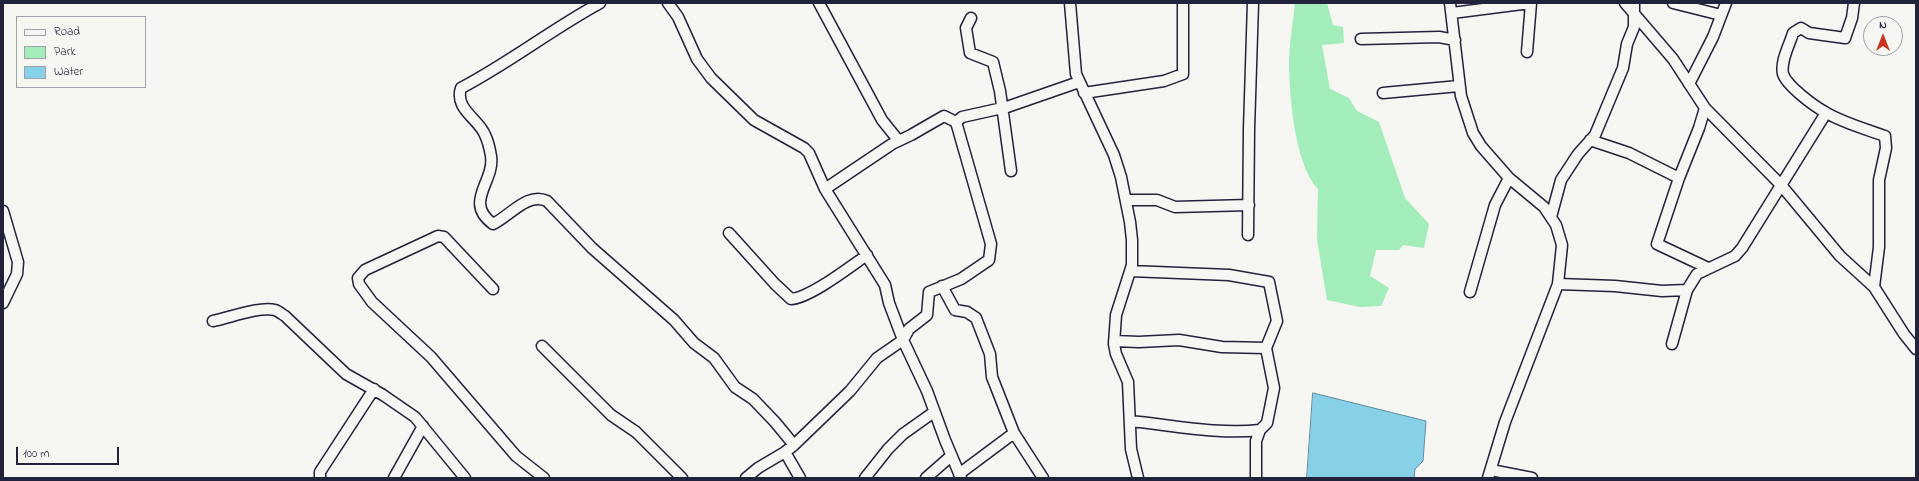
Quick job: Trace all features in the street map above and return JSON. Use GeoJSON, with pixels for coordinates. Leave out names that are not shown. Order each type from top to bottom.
{"type":"FeatureCollection","features":[{"type":"Feature","properties":{"kind":"street"},"geometry":{"type":"LineString","coordinates":[[600,3],[579,14],[488,74],[461,88],[459,94],[463,108],[485,134],[491,156],[490,170],[479,201],[482,214],[493,224],[519,206],[538,199],[547,201],[592,248],[674,320],[694,343],[714,358],[732,383],[753,399],[794,444]]}},
{"type":"Feature","properties":{"kind":"street"},"geometry":{"type":"LineString","coordinates":[[668,3],[678,17],[697,59],[711,78],[754,120],[804,148],[809,153],[825,189],[885,285],[889,303],[903,340],[928,391],[934,412],[960,476],[1014,433]]}},
{"type":"Feature","properties":{"kind":"street"},"geometry":{"type":"LineString","coordinates":[[819,3],[882,120],[898,140]]}},
{"type":"Feature","properties":{"kind":"street"},"geometry":{"type":"LineString","coordinates":[[1070,3],[1074,65],[1079,82],[1114,155],[1126,200],[1132,240],[1132,265],[1116,316],[1114,341],[1116,354],[1128,382],[1131,449],[1138,478]]}},
{"type":"Feature","properties":{"kind":"street"},"geometry":{"type":"LineString","coordinates":[[1084,93],[1164,81],[1183,74],[1183,3]]}},
{"type":"Feature","properties":{"kind":"street"},"geometry":{"type":"LineString","coordinates":[[1248,235],[1253,3]]}},
{"type":"Feature","properties":{"kind":"street"},"geometry":{"type":"LineString","coordinates":[[1527,52],[1530,3],[1451,8],[1459,86],[1466,116],[1473,133],[1481,146],[1509,178],[1535,197],[1544,206],[1556,225],[1562,245],[1558,284],[1505,422],[1490,474],[1532,478]]}},
{"type":"Feature","properties":{"kind":"street"},"geometry":{"type":"LineString","coordinates":[[1625,3],[1634,8],[1673,59],[1704,108],[1781,185],[1840,256],[1874,287],[1904,334],[1916,349]]}},
{"type":"Feature","properties":{"kind":"street"},"geometry":{"type":"LineString","coordinates":[[1673,3],[1721,15]]}},
{"type":"Feature","properties":{"kind":"street"},"geometry":{"type":"LineString","coordinates":[[1689,84],[1713,37],[1726,3]]}},
{"type":"Feature","properties":{"kind":"street"},"geometry":{"type":"LineString","coordinates":[[1854,3],[1852,18],[1845,38],[1809,33],[1801,28],[1793,32],[1783,65],[1783,74],[1786,80],[1798,92],[1826,113],[1885,136],[1886,148],[1879,180],[1879,247],[1874,287]]}},
{"type":"Feature","properties":{"kind":"street"},"geometry":{"type":"LineString","coordinates":[[1551,217],[1561,180],[1578,154],[1595,135],[1623,68],[1627,44],[1634,27],[1634,8]]}},
{"type":"Feature","properties":{"kind":"street"},"geometry":{"type":"LineString","coordinates":[[971,18],[966,28],[970,53],[993,62],[1000,91],[1011,171]]}},
{"type":"Feature","properties":{"kind":"street"},"geometry":{"type":"LineString","coordinates":[[1361,39],[1439,37],[1455,40]]}},
{"type":"Feature","properties":{"kind":"street"},"geometry":{"type":"LineString","coordinates":[[956,122],[962,118],[1002,108],[1079,82]]}},
{"type":"Feature","properties":{"kind":"street"},"geometry":{"type":"LineString","coordinates":[[1384,93],[1459,86]]}},
{"type":"Feature","properties":{"kind":"street"},"geometry":{"type":"LineString","coordinates":[[1704,108],[1699,128],[1678,178],[1657,244],[1708,268]]}},
{"type":"Feature","properties":{"kind":"street"},"geometry":{"type":"LineString","coordinates":[[1672,344],[1687,290],[1697,274],[1735,256],[1742,248],[1826,113]]}},
{"type":"Feature","properties":{"kind":"street"},"geometry":{"type":"LineString","coordinates":[[746,478],[758,468],[785,452],[850,391],[877,358],[903,340],[909,329],[927,315],[929,292],[961,279],[989,260],[991,244],[956,122],[944,116],[911,135],[898,140],[825,189]]}},
{"type":"Feature","properties":{"kind":"street"},"geometry":{"type":"LineString","coordinates":[[1590,140],[1629,153],[1678,178]]}},
{"type":"Feature","properties":{"kind":"street"},"geometry":{"type":"LineString","coordinates":[[1470,292],[1495,205],[1509,178]]}},
{"type":"Feature","properties":{"kind":"street"},"geometry":{"type":"LineString","coordinates":[[1535,197],[1545,199],[1556,195]]}},
{"type":"Feature","properties":{"kind":"street"},"geometry":{"type":"LineString","coordinates":[[1126,200],[1157,200],[1175,207],[1249,206]]}},
{"type":"Feature","properties":{"kind":"street"},"geometry":{"type":"LineString","coordinates":[[3,211],[18,262],[18,269],[3,303]]}},
{"type":"Feature","properties":{"kind":"street"},"geometry":{"type":"LineString","coordinates":[[729,233],[775,284],[791,299],[796,299],[808,293],[867,255]]}},
{"type":"Feature","properties":{"kind":"street"},"geometry":{"type":"LineString","coordinates":[[493,288],[444,237],[438,236],[366,270],[358,278],[359,284],[372,302],[431,357],[516,456],[544,478]]}},
{"type":"Feature","properties":{"kind":"street"},"geometry":{"type":"LineString","coordinates":[[1130,271],[1210,276],[1229,275],[1269,282],[1277,322],[1266,348],[1274,388],[1266,423],[1260,430],[1256,442],[1256,478]]}},
{"type":"Feature","properties":{"kind":"street"},"geometry":{"type":"LineString","coordinates":[[1558,284],[1615,286],[1662,291],[1687,290]]}},
{"type":"Feature","properties":{"kind":"street"},"geometry":{"type":"LineString","coordinates":[[942,286],[955,310],[967,312],[976,318],[990,354],[992,377],[1014,433],[1043,478]]}},
{"type":"Feature","properties":{"kind":"street"},"geometry":{"type":"LineString","coordinates":[[213,321],[236,316],[248,311],[275,310],[285,316],[346,374],[374,389],[416,418],[465,478]]}},
{"type":"Feature","properties":{"kind":"street"},"geometry":{"type":"LineString","coordinates":[[1114,341],[1138,342],[1179,340],[1222,347],[1266,348]]}},
{"type":"Feature","properties":{"kind":"street"},"geometry":{"type":"LineString","coordinates":[[542,346],[611,415],[636,432],[682,478]]}},
{"type":"Feature","properties":{"kind":"street"},"geometry":{"type":"LineString","coordinates":[[320,478],[320,472],[374,389]]}},
{"type":"Feature","properties":{"kind":"street"},"geometry":{"type":"LineString","coordinates":[[865,478],[888,449],[903,434],[934,412]]}},
{"type":"Feature","properties":{"kind":"street"},"geometry":{"type":"LineString","coordinates":[[1130,421],[1208,430],[1246,432],[1260,430]]}},
{"type":"Feature","properties":{"kind":"street"},"geometry":{"type":"LineString","coordinates":[[394,478],[423,426]]}},
{"type":"Feature","properties":{"kind":"street"},"geometry":{"type":"LineString","coordinates":[[785,452],[800,478]]}},
{"type":"Feature","properties":{"kind":"street"},"geometry":{"type":"LineString","coordinates":[[926,478],[951,456]]}},
{"type":"Feature","properties":{"kind":"green space"},"geometry":{"type":"Polygon","coordinates":[[[1295,3],[1327,3],[1333,25],[1343,27],[1344,43],[1322,45],[1330,89],[1349,98],[1357,111],[1379,122],[1405,198],[1429,224],[1424,248],[1403,245],[1399,250],[1376,250],[1370,276],[1389,288],[1381,306],[1360,307],[1327,300],[1317,240],[1318,189],[1310,178],[1303,163],[1298,146],[1294,127],[1290,90],[1289,58],[1295,3]]]}},
{"type":"Feature","properties":{"kind":"water"},"geometry":{"type":"Polygon","coordinates":[[[1313,393],[1426,421],[1423,461],[1415,469],[1414,478],[1307,478],[1313,393]]]}}]}
